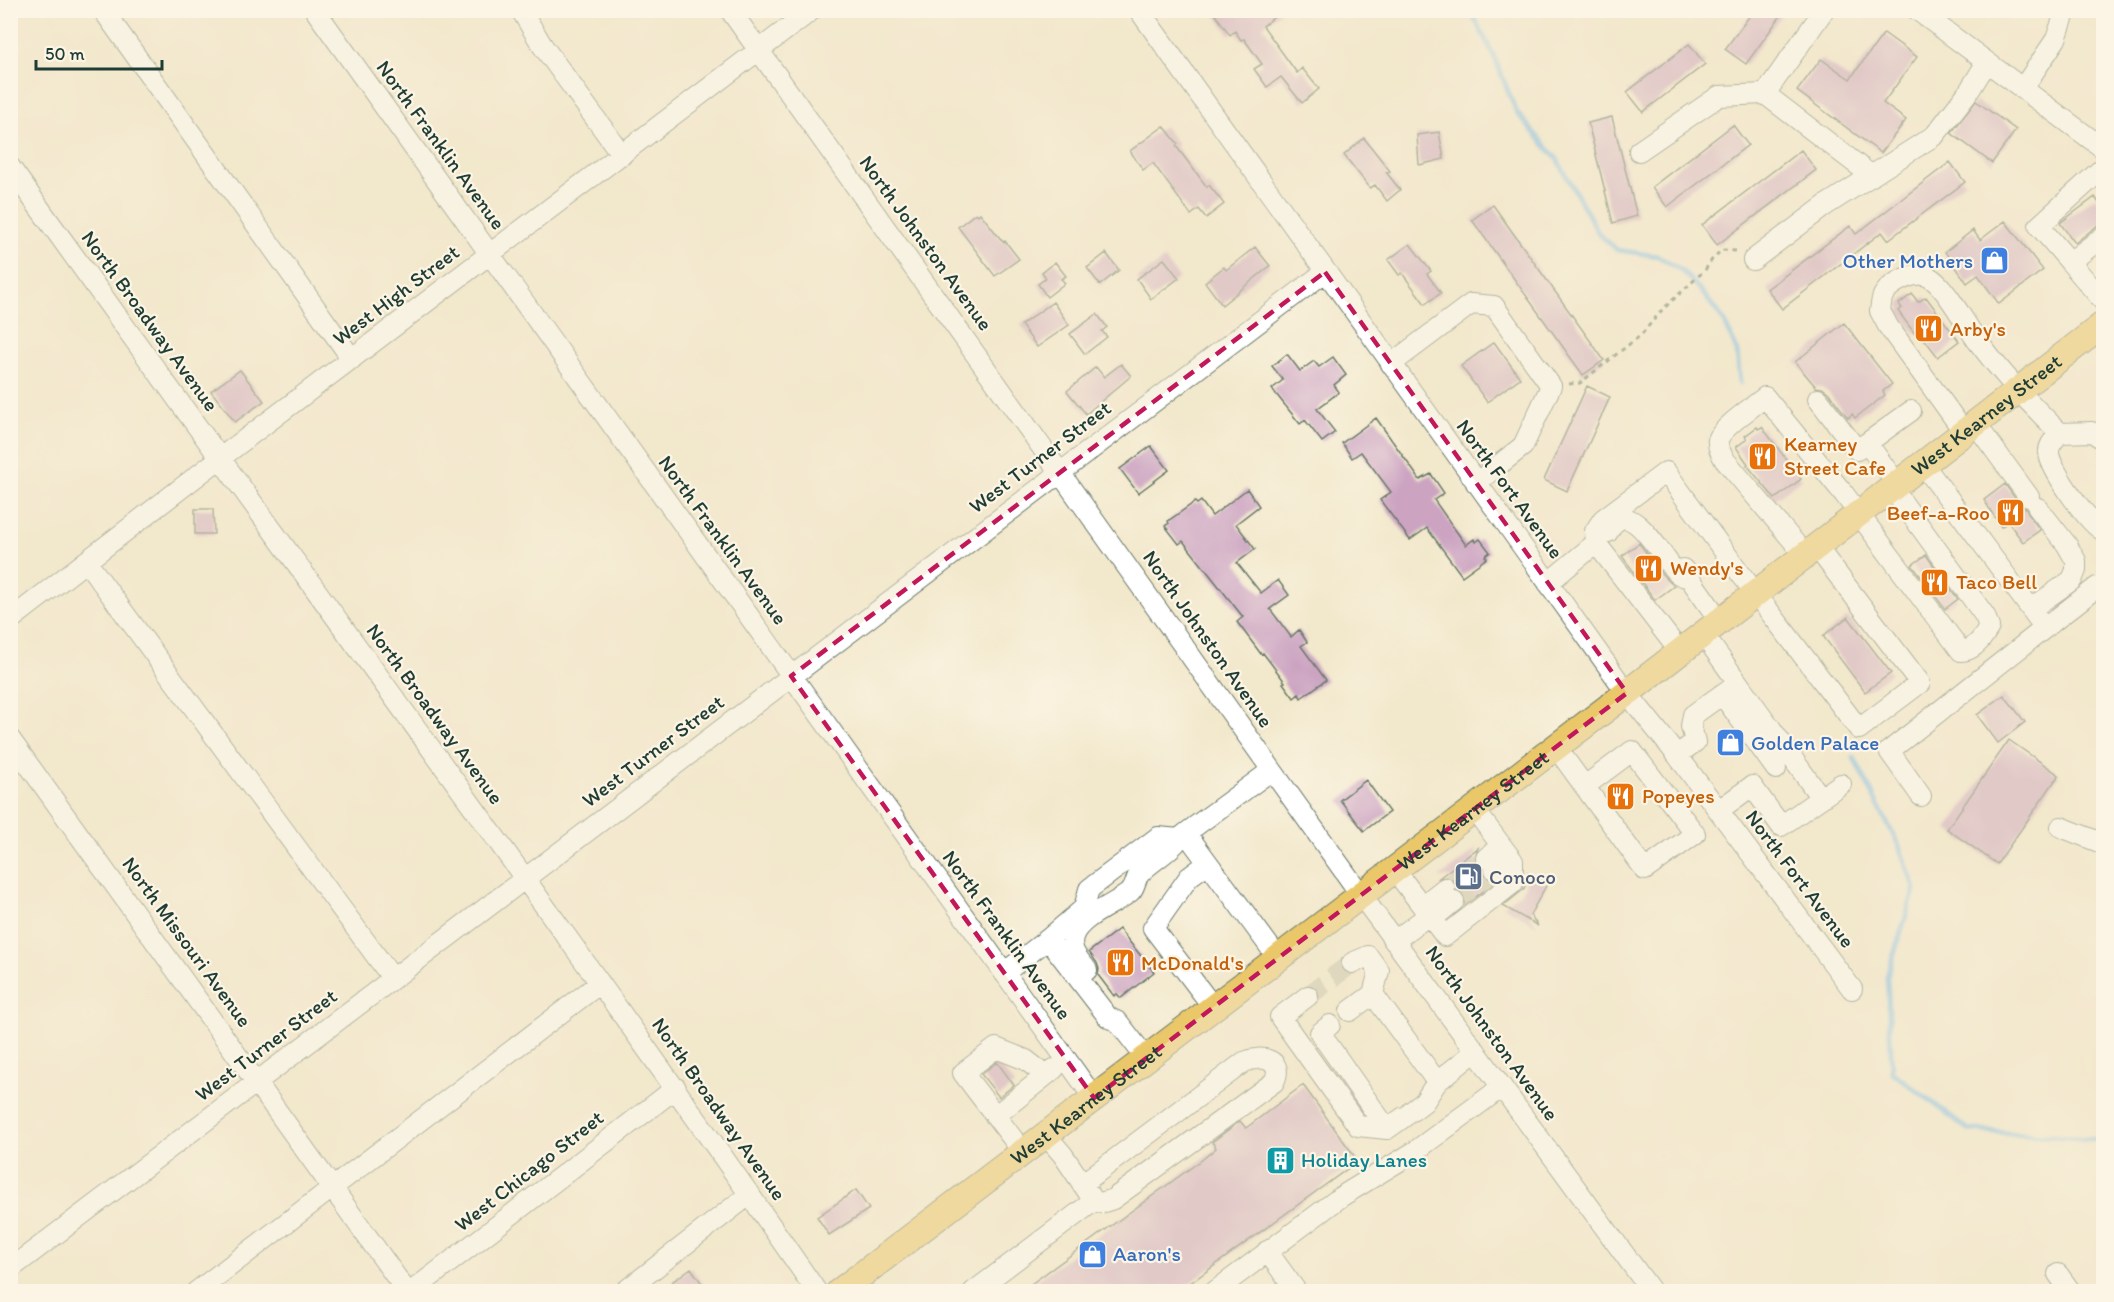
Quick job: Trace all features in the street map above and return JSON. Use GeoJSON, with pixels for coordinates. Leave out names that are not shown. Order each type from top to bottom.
{"type":"FeatureCollection","features":[{"type":"Feature","properties":{"kind":"main road","name":"West Kearney Street"},"geometry":{"type":"LineString","coordinates":[[839,1292],[1627,693],[2103,324]]}},
{"type":"Feature","properties":{"kind":"street"},"geometry":{"type":"LineString","coordinates":[[103,10],[352,358]]}},
{"type":"Feature","properties":{"kind":"street","name":"North Franklin Avenue"},"geometry":{"type":"LineString","coordinates":[[315,10],[1094,1098]]}},
{"type":"Feature","properties":{"kind":"street"},"geometry":{"type":"LineString","coordinates":[[520,10],[542,45],[622,155]]}},
{"type":"Feature","properties":{"kind":"street","name":"North Johnston Avenue"},"geometry":{"type":"LineString","coordinates":[[730,10],[1360,895],[1652,1292]]}},
{"type":"Feature","properties":{"kind":"street","name":"West High Street"},"geometry":{"type":"LineString","coordinates":[[10,620],[812,10]]}},
{"type":"Feature","properties":{"kind":"street","name":"North Fort Avenue"},"geometry":{"type":"LineString","coordinates":[[1139,10],[1627,693],[1719,810],[1852,989]]}},
{"type":"Feature","properties":{"kind":"street"},"geometry":{"type":"LineString","coordinates":[[1765,94],[1824,10]]}},
{"type":"Feature","properties":{"kind":"street"},"geometry":{"type":"LineString","coordinates":[[1917,10],[2103,149]]}},
{"type":"Feature","properties":{"kind":"street"},"geometry":{"type":"LineString","coordinates":[[2023,88],[2056,39],[2066,10]]}},
{"type":"Feature","properties":{"kind":"street"},"geometry":{"type":"LineString","coordinates":[[1753,260],[1826,205],[1935,135],[1969,91],[1987,62]]}},
{"type":"Feature","properties":{"kind":"street"},"geometry":{"type":"LineString","coordinates":[[1640,152],[1719,96],[1765,94],[1872,176]]}},
{"type":"Feature","properties":{"kind":"street","name":"North Broadway Avenue"},"geometry":{"type":"LineString","coordinates":[[10,167],[676,1088],[818,1292]]}},
{"type":"Feature","properties":{"kind":"street"},"geometry":{"type":"LineString","coordinates":[[2100,177],[2039,225],[2103,302]]}},
{"type":"Feature","properties":{"kind":"street"},"geometry":{"type":"LineString","coordinates":[[2070,262],[2103,236]]}},
{"type":"Feature","properties":{"kind":"street","name":"West Turner Street"},"geometry":{"type":"LineString","coordinates":[[10,1269],[1325,272]]}},
{"type":"Feature","properties":{"kind":"street"},"geometry":{"type":"LineString","coordinates":[[2031,609],[2072,580],[2076,570],[2076,561],[2067,545],[2034,502],[1923,375],[1880,311],[1883,294],[1898,281],[1917,275],[1927,276],[1938,284],[1977,341],[2004,374],[2060,433],[2092,432],[2103,440]]}},
{"type":"Feature","properties":{"kind":"street"},"geometry":{"type":"LineString","coordinates":[[1391,364],[1471,304],[1494,306],[1551,386],[1523,446],[1476,483]]}},
{"type":"Feature","properties":{"kind":"street"},"geometry":{"type":"LineString","coordinates":[[1680,652],[1596,543],[1595,531],[1603,519],[1666,472],[1859,729],[1920,683],[1857,599],[1768,512],[1724,459],[1718,448],[1718,440],[1725,430],[1765,397],[1859,513],[1961,651],[1973,647],[1984,637],[1989,627],[1985,616],[1894,486],[1867,443]]}},
{"type":"Feature","properties":{"kind":"street"},"geometry":{"type":"LineString","coordinates":[[1818,399],[1857,450],[1911,411]]}},
{"type":"Feature","properties":{"kind":"street"},"geometry":{"type":"LineString","coordinates":[[2060,433],[2050,444],[2049,454],[2056,471],[2085,514],[2099,530],[2103,531]]}},
{"type":"Feature","properties":{"kind":"street"},"geometry":{"type":"LineString","coordinates":[[1923,464],[2045,628]]}},
{"type":"Feature","properties":{"kind":"street"},"geometry":{"type":"LineString","coordinates":[[1631,499],[1690,578],[1711,628],[1730,688],[1784,764],[1821,798]]}},
{"type":"Feature","properties":{"kind":"street"},"geometry":{"type":"LineString","coordinates":[[1643,604],[1638,587],[1610,547],[1608,533],[1616,522],[1631,519],[1640,526],[1678,574],[1690,578]]}},
{"type":"Feature","properties":{"kind":"street"},"geometry":{"type":"LineString","coordinates":[[1548,583],[1596,543]]}},
{"type":"Feature","properties":{"kind":"street"},"geometry":{"type":"LineString","coordinates":[[87,561],[393,979]]}},
{"type":"Feature","properties":{"kind":"street"},"geometry":{"type":"LineString","coordinates":[[1921,796],[1889,751],[2097,587]]}},
{"type":"Feature","properties":{"kind":"street"},"geometry":{"type":"LineString","coordinates":[[1677,755],[1695,742],[1691,726],[1693,716],[1730,688]]}},
{"type":"Feature","properties":{"kind":"street","name":"North Missouri Avenue"},"geometry":{"type":"LineString","coordinates":[[10,738],[409,1292]]}},
{"type":"Feature","properties":{"kind":"street"},"geometry":{"type":"LineString","coordinates":[[1556,747],[1645,870],[1695,834],[1632,750],[1585,786]]}},
{"type":"Feature","properties":{"kind":"street"},"geometry":{"type":"LineString","coordinates":[[1719,810],[1784,764]]}},
{"type":"Feature","properties":{"kind":"street"},"geometry":{"type":"LineString","coordinates":[[1118,1022],[1118,1009],[1073,952],[1072,938],[1078,929],[1102,908],[1113,905],[1133,890],[1139,875],[1172,849],[1183,836],[1272,770]]}},
{"type":"Feature","properties":{"kind":"street"},"geometry":{"type":"LineString","coordinates":[[1752,786],[1781,826],[1841,784]]}},
{"type":"Feature","properties":{"kind":"street"},"geometry":{"type":"LineString","coordinates":[[1678,812],[1705,792]]}},
{"type":"Feature","properties":{"kind":"street"},"geometry":{"type":"LineString","coordinates":[[1394,870],[1445,936],[1513,883],[1513,861],[1498,858],[1474,809]]}},
{"type":"Feature","properties":{"kind":"street"},"geometry":{"type":"LineString","coordinates":[[2061,827],[2103,844]]}},
{"type":"Feature","properties":{"kind":"street"},"geometry":{"type":"LineString","coordinates":[[1004,973],[1084,908],[1089,889],[1158,837],[1183,836],[1208,863],[1278,958]]}},
{"type":"Feature","properties":{"kind":"street"},"geometry":{"type":"LineString","coordinates":[[1208,863],[1189,877],[1154,927],[1195,986],[1213,1007]]}},
{"type":"Feature","properties":{"kind":"street"},"geometry":{"type":"LineString","coordinates":[[1394,941],[1450,895]]}},
{"type":"Feature","properties":{"kind":"street"},"geometry":{"type":"LineString","coordinates":[[1048,939],[1108,1017],[1118,1022],[1146,1058]]}},
{"type":"Feature","properties":{"kind":"street"},"geometry":{"type":"LineString","coordinates":[[1350,1011],[1373,994],[1379,971],[1368,956],[1352,963]]}},
{"type":"Feature","properties":{"kind":"street"},"geometry":{"type":"LineString","coordinates":[[196,1292],[600,983]]}},
{"type":"Feature","properties":{"kind":"street"},"geometry":{"type":"LineString","coordinates":[[1373,994],[1437,1082]]}},
{"type":"Feature","properties":{"kind":"street"},"geometry":{"type":"LineString","coordinates":[[1308,996],[1281,1017],[1358,1126],[1387,1129],[1424,1102],[1437,1082],[1476,1052]]}},
{"type":"Feature","properties":{"kind":"street"},"geometry":{"type":"LineString","coordinates":[[1330,1026],[1320,1033],[1387,1129]]}},
{"type":"Feature","properties":{"kind":"street"},"geometry":{"type":"LineString","coordinates":[[1023,1152],[963,1073],[996,1048],[1026,1059],[1045,1075]]}},
{"type":"Feature","properties":{"kind":"street"},"geometry":{"type":"LineString","coordinates":[[1046,1134],[1094,1201],[1101,1203],[1113,1199],[1274,1082],[1278,1076],[1276,1068],[1263,1057],[1244,1062],[1082,1184]]}},
{"type":"Feature","properties":{"kind":"street"},"geometry":{"type":"LineString","coordinates":[[993,1113],[1066,1060]]}},
{"type":"Feature","properties":{"kind":"street"},"geometry":{"type":"LineString","coordinates":[[1214,1292],[1342,1196],[1414,1152],[1502,1087]]}},
{"type":"Feature","properties":{"kind":"street","name":"West Chicago Street"},"geometry":{"type":"LineString","coordinates":[[409,1292],[676,1088]]}},
{"type":"Feature","properties":{"kind":"street"},"geometry":{"type":"LineString","coordinates":[[624,1292],[750,1194]]}},
{"type":"Feature","properties":{"kind":"street"},"geometry":{"type":"LineString","coordinates":[[973,1292],[1094,1201]]}},
{"type":"Feature","properties":{"kind":"street"},"geometry":{"type":"LineString","coordinates":[[1268,1251],[1297,1292]]}},
{"type":"Feature","properties":{"kind":"street"},"geometry":{"type":"LineString","coordinates":[[2058,1274],[2071,1292]]}},
{"type":"Feature","properties":{"kind":"path"},"geometry":{"type":"LineString","coordinates":[[1551,386],[1580,383],[1641,335],[1722,250],[1745,251],[1753,260]]}},
{"type":"Feature","properties":{"kind":"highlighted area"},"geometry":{"type":"Polygon","coordinates":[[[1325,272],[1627,693],[1094,1098],[791,676],[1325,272]]]}},
{"type":"Feature","properties":{"kind":"building"},"geometry":{"type":"Polygon","coordinates":[[[1212,10],[1283,10],[1263,26],[1297,73],[1302,68],[1319,89],[1302,103],[1281,77],[1267,87],[1254,69],[1262,64],[1244,39],[1241,40],[1235,31],[1230,35],[1212,10]]]}},
{"type":"Feature","properties":{"kind":"building"},"geometry":{"type":"Polygon","coordinates":[[[1754,10],[1785,10],[1746,64],[1725,49],[1754,10]]]}},
{"type":"Feature","properties":{"kind":"building"},"geometry":{"type":"Polygon","coordinates":[[[1884,33],[1917,57],[1883,103],[1906,120],[1881,153],[1797,91],[1821,59],[1850,79],[1884,33]]]}},
{"type":"Feature","properties":{"kind":"building"},"geometry":{"type":"Polygon","coordinates":[[[1689,44],[1705,64],[1643,112],[1627,92],[1689,44]]]}},
{"type":"Feature","properties":{"kind":"building"},"geometry":{"type":"Polygon","coordinates":[[[1976,101],[2016,130],[1992,163],[1951,133],[1976,101]]]}},
{"type":"Feature","properties":{"kind":"building"},"geometry":{"type":"Polygon","coordinates":[[[1612,117],[1637,216],[1613,223],[1588,123],[1612,117]]]}},
{"type":"Feature","properties":{"kind":"building"},"geometry":{"type":"Polygon","coordinates":[[[1733,125],[1748,145],[1667,207],[1652,187],[1733,125]]]}},
{"type":"Feature","properties":{"kind":"building"},"geometry":{"type":"Polygon","coordinates":[[[1164,126],[1207,187],[1209,185],[1224,204],[1206,218],[1199,209],[1191,215],[1153,163],[1143,170],[1130,151],[1164,126]]]}},
{"type":"Feature","properties":{"kind":"building"},"geometry":{"type":"Polygon","coordinates":[[[1439,132],[1444,159],[1419,165],[1417,135],[1439,132]]]}},
{"type":"Feature","properties":{"kind":"building"},"geometry":{"type":"Polygon","coordinates":[[[1364,138],[1390,171],[1386,172],[1400,190],[1387,201],[1375,185],[1370,188],[1344,155],[1364,138]]]}},
{"type":"Feature","properties":{"kind":"building"},"geometry":{"type":"Polygon","coordinates":[[[1801,150],[1816,170],[1717,245],[1702,225],[1801,150]]]}},
{"type":"Feature","properties":{"kind":"building"},"geometry":{"type":"Polygon","coordinates":[[[1950,162],[1965,182],[1888,240],[1882,232],[1782,309],[1767,289],[1850,226],[1856,234],[1950,162]]]}},
{"type":"Feature","properties":{"kind":"building"},"geometry":{"type":"Polygon","coordinates":[[[2095,197],[2103,209],[2103,224],[2075,243],[2060,223],[2095,197]]]}},
{"type":"Feature","properties":{"kind":"building"},"geometry":{"type":"Polygon","coordinates":[[[1493,205],[1604,360],[1583,375],[1472,220],[1493,205]]]}},
{"type":"Feature","properties":{"kind":"building"},"geometry":{"type":"Polygon","coordinates":[[[976,213],[978,215],[980,213],[1019,259],[995,276],[958,227],[976,213]]]}},
{"type":"Feature","properties":{"kind":"building","name":"Other Mothers"},"geometry":{"type":"Polygon","coordinates":[[[2005,221],[2043,270],[1999,304],[1978,275],[1967,283],[1945,252],[1973,230],[1980,240],[2005,221]]]}},
{"type":"Feature","properties":{"kind":"building"},"geometry":{"type":"Polygon","coordinates":[[[1410,244],[1431,271],[1427,274],[1441,293],[1425,304],[1402,273],[1399,275],[1388,260],[1410,244]]]}},
{"type":"Feature","properties":{"kind":"building"},"geometry":{"type":"Polygon","coordinates":[[[1255,247],[1270,266],[1222,305],[1205,282],[1224,267],[1226,270],[1255,247]]]}},
{"type":"Feature","properties":{"kind":"building"},"geometry":{"type":"Polygon","coordinates":[[[1106,253],[1119,270],[1100,285],[1087,268],[1106,253]]]}},
{"type":"Feature","properties":{"kind":"building"},"geometry":{"type":"Polygon","coordinates":[[[1164,259],[1179,278],[1151,299],[1137,279],[1164,259]]]}},
{"type":"Feature","properties":{"kind":"building"},"geometry":{"type":"Polygon","coordinates":[[[1055,262],[1066,276],[1061,279],[1065,283],[1047,297],[1038,284],[1046,278],[1042,272],[1055,262]]]}},
{"type":"Feature","properties":{"kind":"building","name":"Arby's"},"geometry":{"type":"Polygon","coordinates":[[[1912,294],[1918,302],[1926,297],[1959,341],[1938,357],[1919,332],[1915,334],[1898,311],[1902,308],[1899,304],[1912,294]]]}},
{"type":"Feature","properties":{"kind":"building"},"geometry":{"type":"Polygon","coordinates":[[[1053,302],[1069,325],[1037,347],[1021,325],[1053,302]]]}},
{"type":"Feature","properties":{"kind":"building"},"geometry":{"type":"Polygon","coordinates":[[[1097,314],[1107,327],[1102,331],[1107,337],[1085,354],[1070,334],[1097,314]]]}},
{"type":"Feature","properties":{"kind":"building"},"geometry":{"type":"Polygon","coordinates":[[[1844,323],[1892,384],[1883,391],[1885,395],[1855,418],[1852,414],[1848,418],[1828,392],[1816,387],[1795,362],[1844,323]]]}},
{"type":"Feature","properties":{"kind":"building"},"geometry":{"type":"Polygon","coordinates":[[[1494,342],[1520,378],[1487,402],[1461,366],[1494,342]]]}},
{"type":"Feature","properties":{"kind":"building"},"geometry":{"type":"Polygon","coordinates":[[[1287,354],[1300,371],[1314,361],[1319,367],[1333,357],[1346,375],[1334,385],[1339,392],[1317,409],[1335,432],[1322,442],[1305,420],[1300,424],[1272,389],[1283,380],[1272,366],[1287,354]]]}},
{"type":"Feature","properties":{"kind":"building"},"geometry":{"type":"Polygon","coordinates":[[[1121,364],[1131,376],[1086,414],[1067,391],[1096,367],[1104,377],[1121,364]]]}},
{"type":"Feature","properties":{"kind":"building"},"geometry":{"type":"Polygon","coordinates":[[[240,370],[264,401],[235,422],[211,391],[240,370]]]}},
{"type":"Feature","properties":{"kind":"building"},"geometry":{"type":"Polygon","coordinates":[[[1587,386],[1610,397],[1567,491],[1544,480],[1587,386]]]}},
{"type":"Feature","properties":{"kind":"building"},"geometry":{"type":"Polygon","coordinates":[[[1376,418],[1420,480],[1431,474],[1444,493],[1434,500],[1466,545],[1474,539],[1476,542],[1480,539],[1490,552],[1485,556],[1487,558],[1462,576],[1427,528],[1410,540],[1380,500],[1391,492],[1361,452],[1352,458],[1342,443],[1376,418]]]}},
{"type":"Feature","properties":{"kind":"building","name":"Kearney Street Cafe"},"geometry":{"type":"Polygon","coordinates":[[[1757,427],[1758,429],[1762,427],[1801,479],[1775,499],[1747,465],[1736,447],[1757,427]]]}},
{"type":"Feature","properties":{"kind":"building"},"geometry":{"type":"Polygon","coordinates":[[[1151,446],[1169,470],[1138,493],[1120,469],[1151,446]]]}},
{"type":"Feature","properties":{"kind":"building","name":"Beef-a-Roo"},"geometry":{"type":"Polygon","coordinates":[[[2005,484],[2019,504],[2026,508],[2040,530],[2023,542],[2008,522],[2001,527],[1984,500],[2005,484]]]}},
{"type":"Feature","properties":{"kind":"building"},"geometry":{"type":"Polygon","coordinates":[[[1247,489],[1259,506],[1236,524],[1255,549],[1237,563],[1261,593],[1278,580],[1289,595],[1270,609],[1291,637],[1299,630],[1307,642],[1301,646],[1326,680],[1301,698],[1299,694],[1294,698],[1283,683],[1285,682],[1237,622],[1243,617],[1183,541],[1179,544],[1165,526],[1169,523],[1168,521],[1195,502],[1197,504],[1201,501],[1212,516],[1247,489]]]}},
{"type":"Feature","properties":{"kind":"building"},"geometry":{"type":"Polygon","coordinates":[[[195,509],[213,509],[214,534],[195,534],[195,509]]]}},
{"type":"Feature","properties":{"kind":"building","name":"Wendy's"},"geometry":{"type":"Polygon","coordinates":[[[1639,543],[1661,573],[1674,586],[1655,600],[1622,556],[1639,543]]]}},
{"type":"Feature","properties":{"kind":"building","name":"Taco Bell"},"geometry":{"type":"Polygon","coordinates":[[[1926,555],[1958,599],[1945,609],[1912,565],[1926,555]]]}},
{"type":"Feature","properties":{"kind":"building"},"geometry":{"type":"Polygon","coordinates":[[[1848,617],[1891,673],[1865,692],[1823,636],[1848,617]]]}},
{"type":"Feature","properties":{"kind":"building"},"geometry":{"type":"Polygon","coordinates":[[[2004,695],[2025,722],[1998,743],[1977,715],[2004,695]]]}},
{"type":"Feature","properties":{"kind":"building"},"geometry":{"type":"Polygon","coordinates":[[[2009,740],[2059,775],[1997,864],[1947,829],[2009,740]]]}},
{"type":"Feature","properties":{"kind":"building"},"geometry":{"type":"Polygon","coordinates":[[[1366,780],[1389,812],[1364,831],[1340,800],[1366,780]]]}},
{"type":"Feature","properties":{"kind":"building"},"geometry":{"type":"Polygon","coordinates":[[[1478,848],[1474,859],[1476,865],[1483,869],[1486,878],[1495,882],[1465,905],[1466,898],[1457,890],[1454,880],[1449,877],[1439,878],[1478,848]]]}},
{"type":"Feature","properties":{"kind":"building"},"geometry":{"type":"Polygon","coordinates":[[[1528,873],[1547,884],[1530,915],[1538,926],[1503,906],[1524,889],[1528,873]]]}},
{"type":"Feature","properties":{"kind":"building","name":"McDonald's"},"geometry":{"type":"Polygon","coordinates":[[[1119,929],[1154,972],[1121,998],[1117,994],[1114,996],[1098,975],[1097,963],[1089,952],[1119,929]]]}},
{"type":"Feature","properties":{"kind":"building"},"geometry":{"type":"Polygon","coordinates":[[[997,1062],[1014,1085],[999,1097],[981,1074],[997,1062]]]}},
{"type":"Feature","properties":{"kind":"building"},"geometry":{"type":"Polygon","coordinates":[[[1303,1085],[1358,1161],[1178,1292],[1020,1292],[1203,1159],[1216,1148],[1212,1142],[1240,1121],[1246,1128],[1303,1085]]]}},
{"type":"Feature","properties":{"kind":"building"},"geometry":{"type":"Polygon","coordinates":[[[856,1190],[869,1209],[829,1235],[817,1217],[856,1190]]]}},
{"type":"Feature","properties":{"kind":"building"},"geometry":{"type":"Polygon","coordinates":[[[691,1268],[708,1292],[679,1292],[672,1282],[691,1268]]]}},
{"type":"Feature","properties":{"kind":"waterway"},"geometry":{"type":"LineString","coordinates":[[1470,10],[1493,54],[1517,113],[1557,159],[1599,234],[1617,250],[1658,256],[1682,271],[1702,292],[1725,322],[1737,351],[1740,383]]}},
{"type":"Feature","properties":{"kind":"waterway"},"geometry":{"type":"LineString","coordinates":[[1854,758],[1899,846],[1915,888],[1887,976],[1892,1072],[1969,1130],[2104,1140]]}},
{"type":"Feature","properties":{"kind":"tunnel"},"geometry":{"type":"LineString","coordinates":[[1445,888],[1486,858]]}},
{"type":"Feature","properties":{"kind":"tunnel"},"geometry":{"type":"LineString","coordinates":[[1454,901],[1495,870]]}},
{"type":"Feature","properties":{"kind":"tunnel"},"geometry":{"type":"LineString","coordinates":[[1308,996],[1352,963]]}},
{"type":"Feature","properties":{"kind":"place","name":"Other Mothers"},"geometry":{"type":"Point","coordinates":[1994,261]}},
{"type":"Feature","properties":{"kind":"place","name":"Arby's"},"geometry":{"type":"Point","coordinates":[1929,329]}},
{"type":"Feature","properties":{"kind":"place","name":"Kearney Street Cafe"},"geometry":{"type":"Point","coordinates":[1763,456]}},
{"type":"Feature","properties":{"kind":"place","name":"Beef-a-Roo"},"geometry":{"type":"Point","coordinates":[2011,513]}},
{"type":"Feature","properties":{"kind":"place","name":"Wendy's"},"geometry":{"type":"Point","coordinates":[1649,568]}},
{"type":"Feature","properties":{"kind":"place","name":"Taco Bell"},"geometry":{"type":"Point","coordinates":[1935,582]}},
{"type":"Feature","properties":{"kind":"place","name":"Golden Palace"},"geometry":{"type":"Point","coordinates":[1730,743]}},
{"type":"Feature","properties":{"kind":"place","name":"Popeyes"},"geometry":{"type":"Point","coordinates":[1621,796]}},
{"type":"Feature","properties":{"kind":"place","name":"Conoco"},"geometry":{"type":"Point","coordinates":[1468,877]}},
{"type":"Feature","properties":{"kind":"place","name":"McDonald's"},"geometry":{"type":"Point","coordinates":[1120,963]}},
{"type":"Feature","properties":{"kind":"place","name":"Holiday Lanes"},"geometry":{"type":"Point","coordinates":[1280,1160]}},
{"type":"Feature","properties":{"kind":"place","name":"Aaron's"},"geometry":{"type":"Point","coordinates":[1092,1254]}}]}
